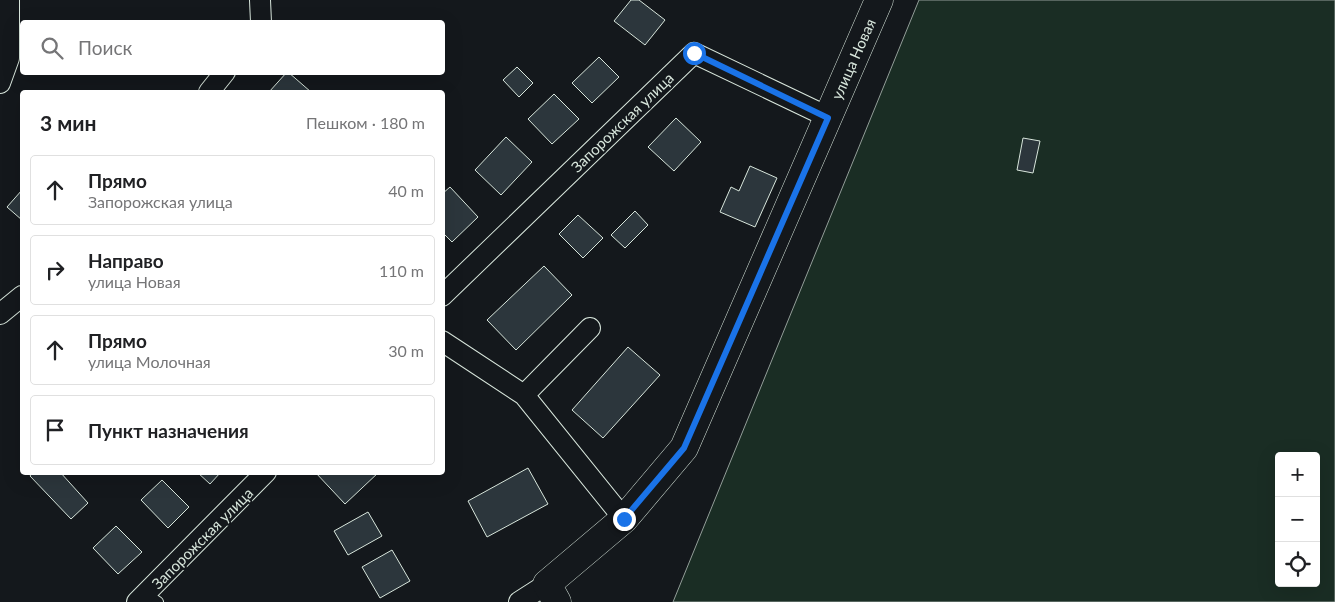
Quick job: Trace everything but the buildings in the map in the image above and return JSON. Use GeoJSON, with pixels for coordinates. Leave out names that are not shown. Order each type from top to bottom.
{"type":"FeatureCollection","features":[{"type":"Feature","properties":{"kind":"street"},"geometry":{"type":"LineString","coordinates":[[0,83],[9,58],[9,0]]}},
{"type":"Feature","properties":{"kind":"street"},"geometry":{"type":"LineString","coordinates":[[260,0],[261,20]]}},
{"type":"Feature","properties":{"kind":"street","name":"улица Новая"},"geometry":{"type":"LineString","coordinates":[[552,593],[624,519],[684,448],[879,0]]}},
{"type":"Feature","properties":{"kind":"street","name":"Запорожская улица"},"geometry":{"type":"LineString","coordinates":[[445,293],[694,53],[828,118]]}},
{"type":"Feature","properties":{"kind":"street"},"geometry":{"type":"LineString","coordinates":[[211,90],[223,75]]}},
{"type":"Feature","properties":{"kind":"street"},"geometry":{"type":"LineString","coordinates":[[0,314],[20,298]]}},
{"type":"Feature","properties":{"kind":"street"},"geometry":{"type":"LineString","coordinates":[[524,395],[590,328]]}},
{"type":"Feature","properties":{"kind":"street"},"geometry":{"type":"LineString","coordinates":[[445,343],[524,395],[624,519]]}},
{"type":"Feature","properties":{"kind":"street","name":"Запорожская улица"},"geometry":{"type":"LineString","coordinates":[[147,599],[263,475]]}},
{"type":"Feature","properties":{"kind":"street"},"geometry":{"type":"LineString","coordinates":[[519,602],[552,593]]}},
{"type":"Feature","properties":{"kind":"green space"},"geometry":{"type":"Polygon","coordinates":[[[919,0],[1335,0],[1335,602],[673,602],[919,0]]]}},
{"type":"Feature","properties":{"kind":"route"},"geometry":{"type":"LineString","coordinates":[[624,519],[684,448],[828,118],[694,53]]}}]}
